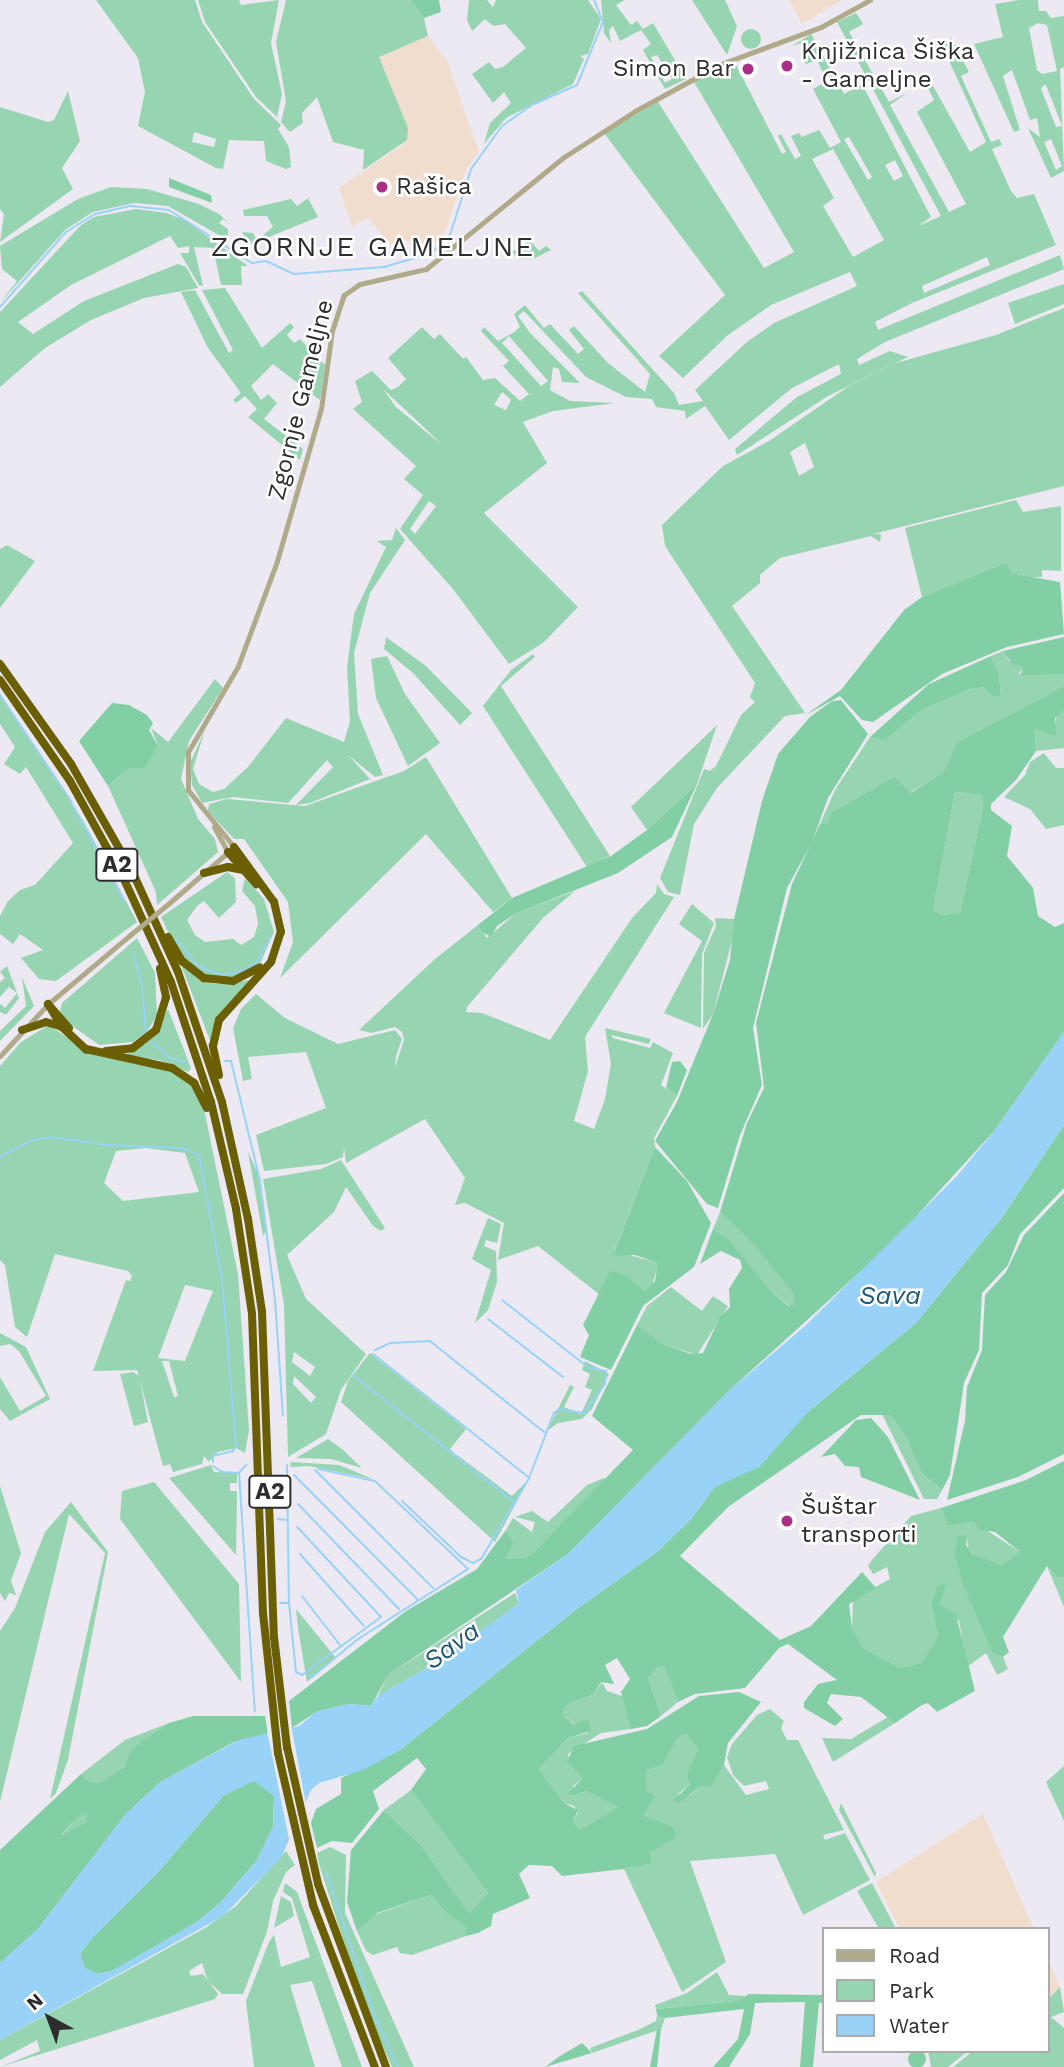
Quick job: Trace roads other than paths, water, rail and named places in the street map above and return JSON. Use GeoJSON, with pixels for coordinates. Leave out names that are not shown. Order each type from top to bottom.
{"type":"FeatureCollection","features":[{"type":"Feature","properties":{"kind":"highway","name":"A2"},"geometry":{"type":"LineString","coordinates":[[0,664],[77,774],[151,911],[194,1015],[222,1102],[242,1186],[262,1312],[272,1591],[281,1700],[311,1859],[341,1956],[386,2067]]}},
{"type":"Feature","properties":{"kind":"highway","name":"A2"},"geometry":{"type":"LineString","coordinates":[[0,680],[86,808],[158,953],[192,1041],[219,1132],[242,1239],[255,1345],[262,1597],[271,1707],[302,1866],[332,1961],[375,2067]]}},
{"type":"Feature","properties":{"kind":"highway"},"geometry":{"type":"LineString","coordinates":[[151,911],[193,972],[215,981],[244,978],[268,959],[277,932],[270,904],[231,849]]}},
{"type":"Feature","properties":{"kind":"highway"},"geometry":{"type":"LineString","coordinates":[[222,1102],[213,1046],[217,1025],[228,1006],[271,962],[281,932],[276,907],[231,849]]}},
{"type":"Feature","properties":{"kind":"highway"},"geometry":{"type":"LineString","coordinates":[[204,873],[228,867],[245,871]]}},
{"type":"Feature","properties":{"kind":"highway"},"geometry":{"type":"LineString","coordinates":[[48,1004],[90,1046],[114,1051],[133,1048],[153,1033],[163,1014],[166,991],[158,953]]}},
{"type":"Feature","properties":{"kind":"highway"},"geometry":{"type":"LineString","coordinates":[[48,1004],[62,1027],[93,1052],[161,1064],[181,1072],[201,1092],[219,1132]]}},
{"type":"Feature","properties":{"kind":"highway"},"geometry":{"type":"LineString","coordinates":[[22,1030],[46,1022],[62,1027]]}},
{"type":"Feature","properties":{"kind":"street","name":"Zgornje Gameljne"},"geometry":{"type":"LineString","coordinates":[[231,849],[188,790],[188,752],[238,666],[278,561],[321,408],[332,331],[341,300],[360,284],[426,269],[577,148],[666,94],[729,61],[821,27],[870,0]]}},
{"type":"Feature","properties":{"kind":"street"},"geometry":{"type":"LineString","coordinates":[[0,1056],[48,1004],[231,849]]}},
{"type":"Feature","properties":{"kind":"water","name":"Sava"},"geometry":{"type":"Polygon","coordinates":[[[1064,1032],[1064,1125],[1003,1216],[916,1323],[809,1411],[759,1467],[715,1487],[691,1519],[657,1552],[578,1608],[400,1750],[363,1770],[319,1783],[311,1790],[281,1858],[223,1916],[0,2040],[0,1963],[37,1930],[126,1814],[159,1783],[239,1740],[299,1726],[316,1712],[348,1704],[371,1706],[378,1696],[446,1657],[519,1603],[516,1590],[568,1554],[731,1389],[805,1326],[957,1176],[995,1130],[1064,1032]],[[254,1781],[224,1795],[160,1870],[93,1937],[80,1954],[85,1968],[97,1974],[112,1971],[197,1922],[221,1902],[257,1860],[273,1827],[274,1796],[254,1781]]]}},
{"type":"Feature","properties":{"kind":"waterway"},"geometry":{"type":"LineString","coordinates":[[0,307],[66,232],[95,214],[131,206],[169,210],[252,263],[266,261],[294,274],[384,267],[432,253],[450,235],[471,169],[502,126],[534,104],[577,85],[603,22],[594,0]]}},
{"type":"Feature","properties":{"kind":"waterway"},"geometry":{"type":"LineString","coordinates":[[0,695],[69,798],[124,901]]}},
{"type":"Feature","properties":{"kind":"waterway"},"geometry":{"type":"LineString","coordinates":[[176,939],[199,967],[222,975],[245,970],[257,962],[271,936]]}},
{"type":"Feature","properties":{"kind":"waterway"},"geometry":{"type":"LineString","coordinates":[[133,953],[142,985],[146,1033]]}},
{"type":"Feature","properties":{"kind":"waterway"},"geometry":{"type":"LineString","coordinates":[[152,1042],[170,1058],[185,1062]]}},
{"type":"Feature","properties":{"kind":"waterway"},"geometry":{"type":"LineString","coordinates":[[225,1061],[231,1061],[260,1181],[275,1299],[283,1416]]}},
{"type":"Feature","properties":{"kind":"waterway"},"geometry":{"type":"LineString","coordinates":[[0,1157],[32,1140],[50,1137],[107,1145],[183,1148],[199,1155],[222,1279],[236,1446],[233,1451],[213,1456],[213,1462]]}},
{"type":"Feature","properties":{"kind":"waterway"},"geometry":{"type":"LineString","coordinates":[[402,1501],[461,1557],[473,1563],[481,1559],[529,1478],[554,1413],[559,1409],[584,1413],[605,1384],[606,1371],[589,1368],[502,1300]]}},
{"type":"Feature","properties":{"kind":"waterway"},"geometry":{"type":"LineString","coordinates":[[488,1319],[563,1377]]}},
{"type":"Feature","properties":{"kind":"waterway"},"geometry":{"type":"LineString","coordinates":[[375,1350],[390,1343],[430,1341],[544,1432]]}},
{"type":"Feature","properties":{"kind":"waterway"},"geometry":{"type":"LineString","coordinates":[[373,1354],[528,1477]]}},
{"type":"Feature","properties":{"kind":"waterway"},"geometry":{"type":"LineString","coordinates":[[353,1375],[514,1502]]}},
{"type":"Feature","properties":{"kind":"waterway"},"geometry":{"type":"LineString","coordinates":[[213,1466],[222,1472],[239,1473],[246,1465]]}},
{"type":"Feature","properties":{"kind":"waterway"},"geometry":{"type":"LineString","coordinates":[[287,1465],[289,1603],[296,1672],[302,1675],[381,1617],[297,1527]]}},
{"type":"Feature","properties":{"kind":"waterway"},"geometry":{"type":"LineString","coordinates":[[309,1675],[312,1677],[358,1639],[468,1569],[375,1481],[318,1469]]}},
{"type":"Feature","properties":{"kind":"waterway"},"geometry":{"type":"LineString","coordinates":[[315,1470],[433,1588]]}},
{"type":"Feature","properties":{"kind":"waterway"},"geometry":{"type":"LineString","coordinates":[[239,1473],[255,1711]]}},
{"type":"Feature","properties":{"kind":"waterway"},"geometry":{"type":"LineString","coordinates":[[294,1475],[417,1599]]}},
{"type":"Feature","properties":{"kind":"waterway"},"geometry":{"type":"LineString","coordinates":[[298,1504],[399,1609]]}},
{"type":"Feature","properties":{"kind":"waterway"},"geometry":{"type":"LineString","coordinates":[[278,1519],[287,1520]]}},
{"type":"Feature","properties":{"kind":"waterway"},"geometry":{"type":"LineString","coordinates":[[300,1554],[364,1626]]}},
{"type":"Feature","properties":{"kind":"waterway"},"geometry":{"type":"LineString","coordinates":[[302,1596],[340,1645]]}},
{"type":"Feature","properties":{"kind":"waterway"},"geometry":{"type":"LineString","coordinates":[[280,1603],[289,1603]]}},
{"type":"Feature","properties":{"kind":"waterway"},"geometry":{"type":"LineString","coordinates":[[326,1872],[373,2012],[398,2067]]}},
{"type":"Feature","properties":{"kind":"place","name":"Knjižnica Šiška - Gameljne"},"geometry":{"type":"Point","coordinates":[787,66]}},
{"type":"Feature","properties":{"kind":"place","name":"Simon Bar"},"geometry":{"type":"Point","coordinates":[748,69]}},
{"type":"Feature","properties":{"kind":"place","name":"Rašica"},"geometry":{"type":"Point","coordinates":[382,187]}},
{"type":"Feature","properties":{"kind":"place","name":"Šuštar transporti"},"geometry":{"type":"Point","coordinates":[787,1521]}},
{"type":"Feature","properties":{"kind":"district","name":"ZGORNJE GAMELJNE"},"geometry":{"type":"Point","coordinates":[373,247]}}]}
